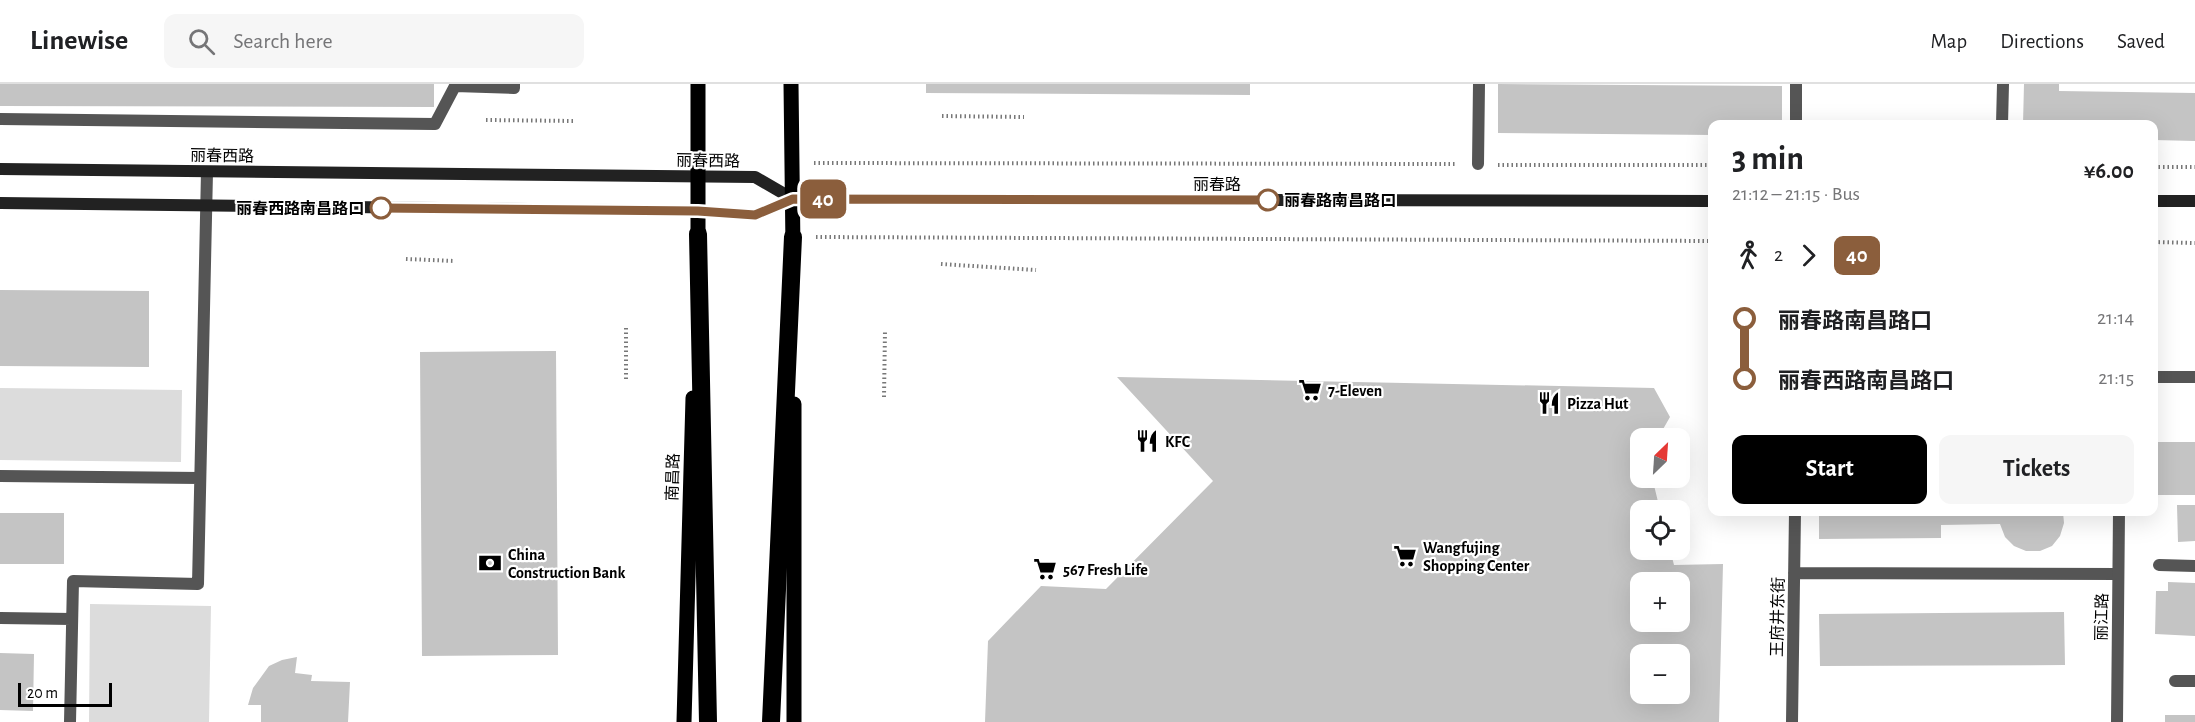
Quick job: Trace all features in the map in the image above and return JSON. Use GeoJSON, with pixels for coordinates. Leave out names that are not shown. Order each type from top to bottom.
{"type":"FeatureCollection","features":[{"type":"Feature","properties":{"kind":"highway","name":"南昌路"},"geometry":{"type":"LineString","coordinates":[[698,234],[708,722]]}},
{"type":"Feature","properties":{"kind":"highway"},"geometry":{"type":"LineString","coordinates":[[771,722],[793,237]]}},
{"type":"Feature","properties":{"kind":"main road","name":"南昌路"},"geometry":{"type":"LineString","coordinates":[[684,722],[698,234],[698,84]]}},
{"type":"Feature","properties":{"kind":"main road"},"geometry":{"type":"LineString","coordinates":[[791,84],[794,722]]}},
{"type":"Feature","properties":{"kind":"main road","name":"丽春西路"},"geometry":{"type":"LineString","coordinates":[[0,169],[755,177],[793,199]]}},
{"type":"Feature","properties":{"kind":"main road"},"geometry":{"type":"LineString","coordinates":[[0,203],[698,211],[755,215],[793,199]]}},
{"type":"Feature","properties":{"kind":"main road","name":"丽春路"},"geometry":{"type":"LineString","coordinates":[[793,199],[1708,201]]}},
{"type":"Feature","properties":{"kind":"main road"},"geometry":{"type":"LineString","coordinates":[[2158,201],[2195,201]]}},
{"type":"Feature","properties":{"kind":"street"},"geometry":{"type":"LineString","coordinates":[[0,119],[435,124],[455,86],[514,88],[514,84]]}},
{"type":"Feature","properties":{"kind":"street"},"geometry":{"type":"LineString","coordinates":[[1478,164],[1479,84]]}},
{"type":"Feature","properties":{"kind":"street"},"geometry":{"type":"LineString","coordinates":[[1796,84],[1796,120]]}},
{"type":"Feature","properties":{"kind":"street"},"geometry":{"type":"LineString","coordinates":[[2002,120],[2003,84]]}},
{"type":"Feature","properties":{"kind":"street"},"geometry":{"type":"LineString","coordinates":[[70,722],[73,581],[198,584],[207,172]]}},
{"type":"Feature","properties":{"kind":"street"},"geometry":{"type":"LineString","coordinates":[[2158,377],[2195,377]]}},
{"type":"Feature","properties":{"kind":"street"},"geometry":{"type":"LineString","coordinates":[[0,476],[200,478]]}},
{"type":"Feature","properties":{"kind":"street","name":"王府井东街"},"geometry":{"type":"LineString","coordinates":[[1792,722],[1795,516]]}},
{"type":"Feature","properties":{"kind":"street","name":"丽江路"},"geometry":{"type":"LineString","coordinates":[[2117,722],[2119,516]]}},
{"type":"Feature","properties":{"kind":"street"},"geometry":{"type":"LineString","coordinates":[[2158,565],[2195,566]]}},
{"type":"Feature","properties":{"kind":"street"},"geometry":{"type":"LineString","coordinates":[[1794,573],[2118,574]]}},
{"type":"Feature","properties":{"kind":"street"},"geometry":{"type":"LineString","coordinates":[[0,618],[72,619]]}},
{"type":"Feature","properties":{"kind":"street"},"geometry":{"type":"LineString","coordinates":[[2175,681],[2195,681]]}},
{"type":"Feature","properties":{"kind":"path"},"geometry":{"type":"LineString","coordinates":[[942,116],[1024,117]]}},
{"type":"Feature","properties":{"kind":"path"},"geometry":{"type":"LineString","coordinates":[[486,120],[575,121]]}},
{"type":"Feature","properties":{"kind":"path"},"geometry":{"type":"LineString","coordinates":[[792,163],[1708,165]]}},
{"type":"Feature","properties":{"kind":"path"},"geometry":{"type":"LineString","coordinates":[[2158,167],[2195,167]]}},
{"type":"Feature","properties":{"kind":"path"},"geometry":{"type":"LineString","coordinates":[[793,237],[1708,241]]}},
{"type":"Feature","properties":{"kind":"path"},"geometry":{"type":"LineString","coordinates":[[2158,242],[2195,243]]}},
{"type":"Feature","properties":{"kind":"path"},"geometry":{"type":"LineString","coordinates":[[406,259],[455,261]]}},
{"type":"Feature","properties":{"kind":"path"},"geometry":{"type":"LineString","coordinates":[[941,264],[1036,270]]}},
{"type":"Feature","properties":{"kind":"path"},"geometry":{"type":"LineString","coordinates":[[626,328],[626,382]]}},
{"type":"Feature","properties":{"kind":"path"},"geometry":{"type":"LineString","coordinates":[[884,397],[885,331]]}},
{"type":"Feature","properties":{"kind":"shaded area"},"geometry":{"type":"Polygon","coordinates":[[[0,388],[182,390],[181,462],[0,460],[0,388]]]}},
{"type":"Feature","properties":{"kind":"shaded area"},"geometry":{"type":"Polygon","coordinates":[[[90,604],[211,606],[209,722],[89,722],[90,604]]]}},
{"type":"Feature","properties":{"kind":"building"},"geometry":{"type":"Polygon","coordinates":[[[0,84],[434,84],[434,107],[0,106],[0,84]]]}},
{"type":"Feature","properties":{"kind":"building"},"geometry":{"type":"Polygon","coordinates":[[[926,84],[1250,84],[1250,95],[926,93],[926,84]]]}},
{"type":"Feature","properties":{"kind":"building"},"geometry":{"type":"Polygon","coordinates":[[[1498,84],[1782,86],[1782,120],[1708,120],[1708,135],[1498,133],[1498,84]]]}},
{"type":"Feature","properties":{"kind":"building"},"geometry":{"type":"Polygon","coordinates":[[[2024,84],[2059,84],[2059,91],[2195,93],[2195,141],[2158,140],[2158,120],[2023,120],[2024,84]]]}},
{"type":"Feature","properties":{"kind":"building"},"geometry":{"type":"Polygon","coordinates":[[[0,290],[149,291],[149,367],[0,366],[0,290]]]}},
{"type":"Feature","properties":{"kind":"building","name":"China Construction Bank"},"geometry":{"type":"Polygon","coordinates":[[[556,351],[558,655],[422,656],[420,352],[556,351]]]}},
{"type":"Feature","properties":{"kind":"building","name":"Wangfujing Shopping Center"},"geometry":{"type":"Polygon","coordinates":[[[1117,377],[1654,388],[1670,417],[1664,428],[1630,428],[1630,488],[1655,488],[1658,500],[1630,500],[1630,560],[1673,560],[1674,565],[1723,564],[1719,722],[985,722],[988,641],[1041,586],[1106,589],[1213,481],[1117,377]]]}},
{"type":"Feature","properties":{"kind":"building"},"geometry":{"type":"Polygon","coordinates":[[[2158,442],[2195,442],[2195,495],[2158,495],[2158,442]]]}},
{"type":"Feature","properties":{"kind":"building"},"geometry":{"type":"Polygon","coordinates":[[[2177,505],[2195,505],[2195,541],[2178,542],[2177,505]]]}},
{"type":"Feature","properties":{"kind":"building"},"geometry":{"type":"Polygon","coordinates":[[[0,513],[64,513],[64,564],[0,564],[0,513]]]}},
{"type":"Feature","properties":{"kind":"building"},"geometry":{"type":"Polygon","coordinates":[[[1819,516],[2063,516],[2064,523],[2060,536],[2052,546],[2040,551],[2026,551],[2014,546],[2005,537],[2000,524],[1941,525],[1941,538],[1819,539],[1819,516]]]}},
{"type":"Feature","properties":{"kind":"building"},"geometry":{"type":"Polygon","coordinates":[[[2168,582],[2195,583],[2195,636],[2155,634],[2156,591],[2168,591],[2168,582]]]}},
{"type":"Feature","properties":{"kind":"building"},"geometry":{"type":"Polygon","coordinates":[[[2064,612],[2065,665],[1820,666],[1819,614],[2064,612]]]}},
{"type":"Feature","properties":{"kind":"building"},"geometry":{"type":"Polygon","coordinates":[[[0,653],[34,654],[33,711],[0,710],[0,653]]]}},
{"type":"Feature","properties":{"kind":"building"},"geometry":{"type":"Polygon","coordinates":[[[297,657],[295,673],[312,675],[311,681],[350,682],[348,722],[261,722],[261,705],[248,705],[253,688],[269,666],[297,657]]]}},
{"type":"Feature","properties":{"kind":"building"},"geometry":{"type":"Polygon","coordinates":[[[2165,715],[2195,715],[2195,722],[2165,722],[2165,715]]]}},
{"type":"Feature","properties":{"kind":"bus line","name":"40"},"geometry":{"type":"LineString","coordinates":[[381,208],[698,211],[755,215],[793,199],[1268,200]]}},
{"type":"Feature","properties":{"kind":"place","name":"丽春路南昌路口"},"geometry":{"type":"Point","coordinates":[1268,200]}},
{"type":"Feature","properties":{"kind":"place","name":"丽春西路南昌路口"},"geometry":{"type":"Point","coordinates":[381,208]}},
{"type":"Feature","properties":{"kind":"place","name":"7-Eleven"},"geometry":{"type":"Point","coordinates":[1310,390]}},
{"type":"Feature","properties":{"kind":"place","name":"Pizza Hut"},"geometry":{"type":"Point","coordinates":[1549,403]}},
{"type":"Feature","properties":{"kind":"place","name":"KFC"},"geometry":{"type":"Point","coordinates":[1147,441]}},
{"type":"Feature","properties":{"kind":"place","name":"Wangfujing Shopping Center"},"geometry":{"type":"Point","coordinates":[1405,556]}},
{"type":"Feature","properties":{"kind":"place","name":"China Construction Bank"},"geometry":{"type":"Point","coordinates":[490,563]}},
{"type":"Feature","properties":{"kind":"place","name":"567 Fresh Life"},"geometry":{"type":"Point","coordinates":[1045,569]}}]}
